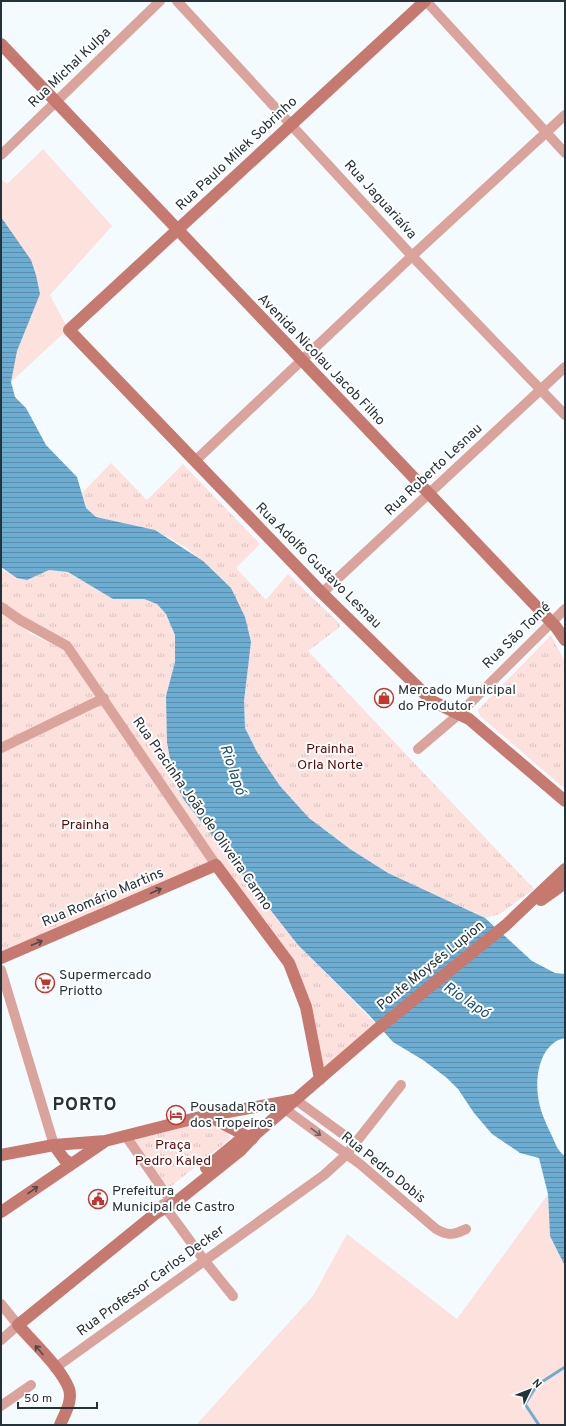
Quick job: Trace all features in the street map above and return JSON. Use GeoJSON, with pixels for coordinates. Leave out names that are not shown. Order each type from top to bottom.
{"type":"FeatureCollection","features":[{"type":"Feature","properties":{"kind":"street","name":"Rua Michal Kulpa"},"geometry":{"type":"LineString","coordinates":[[1,155],[55,101],[160,1]]}},
{"type":"Feature","properties":{"kind":"street","name":"Rua Jaguariaíva"},"geometry":{"type":"LineString","coordinates":[[177,1],[292,124],[412,256],[565,415]]}},
{"type":"Feature","properties":{"kind":"street","name":"Rua Paulo Milek Sobrinho"},"geometry":{"type":"LineString","coordinates":[[69,330],[425,1]]}},
{"type":"Feature","properties":{"kind":"street"},"geometry":{"type":"LineString","coordinates":[[425,1],[565,153]]}},
{"type":"Feature","properties":{"kind":"street","name":"Avenida Nicolau Jacob Filho"},"geometry":{"type":"LineString","coordinates":[[1,44],[176,230],[429,494],[550,622],[565,640]]}},
{"type":"Feature","properties":{"kind":"street"},"geometry":{"type":"LineString","coordinates":[[195,461],[412,256],[565,115]]}},
{"type":"Feature","properties":{"kind":"street","name":"Rua Adolfo Gustavo Lesnau"},"geometry":{"type":"LineString","coordinates":[[69,330],[322,593],[432,701],[469,720],[485,732],[565,801]]}},
{"type":"Feature","properties":{"kind":"street","name":"Rua Roberto Lesnau"},"geometry":{"type":"LineString","coordinates":[[322,593],[565,367]]}},
{"type":"Feature","properties":{"kind":"street","name":"Rua Pracinha João de Oliveira Carmo"},"geometry":{"type":"LineString","coordinates":[[1,607],[20,620],[67,646],[104,698],[216,865],[289,963],[306,1007],[320,1079]]}},
{"type":"Feature","properties":{"kind":"street","name":"Rua São Tomé"},"geometry":{"type":"LineString","coordinates":[[418,749],[458,715],[550,622],[565,609]]}},
{"type":"Feature","properties":{"kind":"street"},"geometry":{"type":"LineString","coordinates":[[1,748],[104,698]]}},
{"type":"Feature","properties":{"kind":"street","name":"Rua Romário Martins"},"geometry":{"type":"LineString","coordinates":[[1,958],[216,865]]}},
{"type":"Feature","properties":{"kind":"street"},"geometry":{"type":"LineString","coordinates":[[524,909],[529,902],[565,869]]}},
{"type":"Feature","properties":{"kind":"street"},"geometry":{"type":"LineString","coordinates":[[524,909],[565,882]]}},
{"type":"Feature","properties":{"kind":"street","name":"Ponte Moysés Lupion"},"geometry":{"type":"LineString","coordinates":[[18,1326],[154,1214],[241,1150],[254,1134],[296,1100],[375,1031],[524,909]]}},
{"type":"Feature","properties":{"kind":"street"},"geometry":{"type":"LineString","coordinates":[[1,970],[54,1145],[64,1159],[71,1164]]}},
{"type":"Feature","properties":{"kind":"street","name":"Rua Professor Carlos Decker"},"geometry":{"type":"LineString","coordinates":[[55,1368],[324,1175],[346,1155],[401,1085]]}},
{"type":"Feature","properties":{"kind":"street"},"geometry":{"type":"LineString","coordinates":[[1,1155],[54,1145],[105,1141],[200,1117],[296,1100]]}},
{"type":"Feature","properties":{"kind":"street","name":"Rua Pedro Dobis"},"geometry":{"type":"LineString","coordinates":[[296,1100],[355,1143]]}},
{"type":"Feature","properties":{"kind":"street"},"geometry":{"type":"LineString","coordinates":[[200,1117],[216,1120],[254,1134],[261,1119],[253,1107]]}},
{"type":"Feature","properties":{"kind":"street","name":"Rua Pedro Dobis"},"geometry":{"type":"LineString","coordinates":[[285,1109],[363,1166],[436,1229],[446,1235],[456,1234],[466,1229]]}},
{"type":"Feature","properties":{"kind":"street"},"geometry":{"type":"LineString","coordinates":[[125,1135],[204,1260],[233,1296]]}},
{"type":"Feature","properties":{"kind":"street"},"geometry":{"type":"LineString","coordinates":[[1,1212],[105,1141]]}},
{"type":"Feature","properties":{"kind":"street"},"geometry":{"type":"LineString","coordinates":[[77,1143],[82,1148],[84,1156]]}},
{"type":"Feature","properties":{"kind":"street"},"geometry":{"type":"LineString","coordinates":[[1,1304],[55,1368],[69,1390],[69,1405],[60,1425]]}},
{"type":"Feature","properties":{"kind":"street"},"geometry":{"type":"LineString","coordinates":[[1,1340],[18,1326]]}},
{"type":"Feature","properties":{"kind":"street"},"geometry":{"type":"LineString","coordinates":[[1,1406],[31,1385]]}},
{"type":"Feature","properties":{"kind":"green space"},"geometry":{"type":"Polygon","coordinates":[[[43,149],[112,226],[50,295],[68,329],[11,382],[17,351],[40,293],[6,224],[1,217],[1,179],[7,184],[43,149]]]}},
{"type":"Feature","properties":{"kind":"green space","name":"Prainha Orla Norte"},"geometry":{"type":"Polygon","coordinates":[[[111,463],[147,500],[183,464],[260,544],[236,568],[266,600],[288,574],[339,623],[340,627],[308,651],[534,889],[500,914],[485,918],[388,873],[350,849],[309,818],[280,786],[257,752],[245,728],[244,701],[251,642],[231,588],[187,548],[155,530],[96,517],[86,508],[82,493],[111,463]]]}},
{"type":"Feature","properties":{"kind":"green space"},"geometry":{"type":"Polygon","coordinates":[[[1,567],[3,570],[26,580],[49,570],[68,572],[113,599],[144,599],[157,604],[166,614],[175,635],[175,662],[166,696],[174,781],[184,800],[298,945],[377,1025],[324,1070],[311,1007],[304,989],[207,850],[69,645],[1,604],[1,567]]]}},
{"type":"Feature","properties":{"kind":"green space","name":"Prainha"},"geometry":{"type":"Polygon","coordinates":[[[1,611],[31,634],[63,649],[72,659],[210,863],[1,955],[1,611]]]}},
{"type":"Feature","properties":{"kind":"green space"},"geometry":{"type":"Polygon","coordinates":[[[551,635],[565,662],[565,789],[480,716],[478,710],[551,635]]]}},
{"type":"Feature","properties":{"kind":"green space"},"geometry":{"type":"Polygon","coordinates":[[[226,1118],[249,1119],[254,1121],[254,1126],[247,1129],[243,1128],[226,1118]]]}},
{"type":"Feature","properties":{"kind":"green space","name":"Praça Pedro Kaled"},"geometry":{"type":"Polygon","coordinates":[[[212,1121],[223,1127],[231,1138],[169,1188],[130,1138],[212,1121]]]}},
{"type":"Feature","properties":{"kind":"green space"},"geometry":{"type":"Polygon","coordinates":[[[548,1194],[550,1236],[565,1266],[565,1425],[196,1425],[313,1296],[347,1234],[457,1319],[548,1194]]]}},
{"type":"Feature","properties":{"kind":"water","name":"Rio Iapó"},"geometry":{"type":"Polygon","coordinates":[[[1,217],[31,260],[40,294],[17,351],[11,382],[15,397],[26,408],[46,445],[77,477],[86,508],[96,517],[155,530],[203,561],[231,588],[245,617],[251,642],[244,701],[245,728],[257,752],[280,786],[309,818],[350,849],[388,873],[485,918],[532,961],[555,973],[565,974],[565,1038],[556,1041],[549,1047],[544,1055],[540,1064],[537,1083],[542,1114],[556,1146],[565,1156],[565,1266],[550,1236],[548,1194],[539,1158],[520,1153],[492,1134],[474,1113],[458,1089],[447,1078],[423,1060],[393,1042],[369,1015],[298,945],[184,800],[174,781],[167,742],[166,696],[175,662],[175,635],[166,614],[157,604],[144,599],[113,599],[68,572],[49,570],[27,580],[17,578],[1,567],[1,217]]]}},
{"type":"Feature","properties":{"kind":"waterway"},"geometry":{"type":"LineString","coordinates":[[539,1425],[525,1404],[537,1385],[565,1367]]}},
{"type":"Feature","properties":{"kind":"place","name":"Mercado Municipal do Produtor"},"geometry":{"type":"Point","coordinates":[384,698]}},
{"type":"Feature","properties":{"kind":"place","name":"Supermercado Priotto"},"geometry":{"type":"Point","coordinates":[45,983]}},
{"type":"Feature","properties":{"kind":"place","name":"Pousada Rota dos Tropeiros"},"geometry":{"type":"Point","coordinates":[176,1115]}},
{"type":"Feature","properties":{"kind":"place","name":"Prefeitura Municipal de Castro"},"geometry":{"type":"Point","coordinates":[98,1199]}},
{"type":"Feature","properties":{"kind":"district","name":"PORTO"},"geometry":{"type":"Point","coordinates":[85,1105]}}]}
